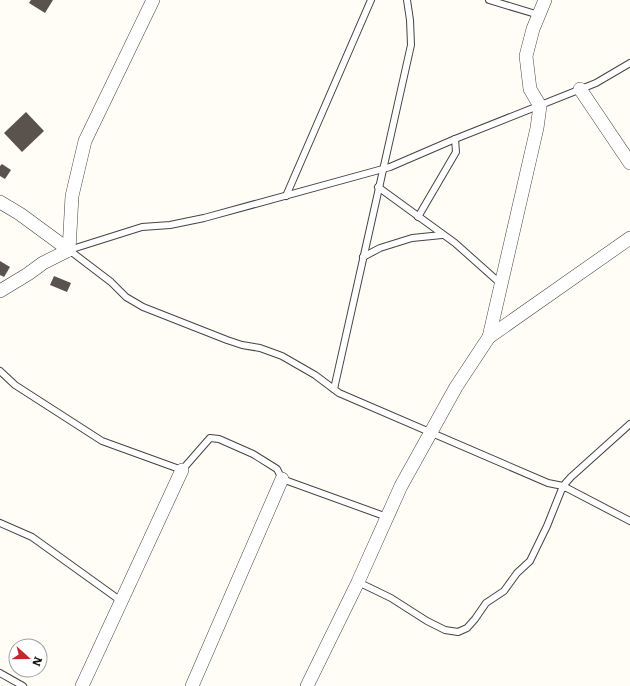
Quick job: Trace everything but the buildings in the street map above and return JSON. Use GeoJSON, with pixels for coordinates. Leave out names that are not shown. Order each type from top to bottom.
{"type":"FeatureCollection","features":[{"type":"Feature","properties":{"kind":"street"},"geometry":{"type":"LineString","coordinates":[[69,250],[72,196],[85,141],[153,0]]}},
{"type":"Feature","properties":{"kind":"street"},"geometry":{"type":"LineString","coordinates":[[307,686],[358,582],[386,516],[401,486],[456,387],[489,337],[537,128],[540,106],[530,89],[526,56],[533,29],[545,0]]}},
{"type":"Feature","properties":{"kind":"street"},"geometry":{"type":"LineString","coordinates":[[580,90],[630,163]]}},
{"type":"Feature","properties":{"kind":"street"},"geometry":{"type":"LineString","coordinates":[[0,202],[14,210],[69,250]]}},
{"type":"Feature","properties":{"kind":"street"},"geometry":{"type":"LineString","coordinates":[[489,337],[630,238]]}},
{"type":"Feature","properties":{"kind":"street"},"geometry":{"type":"LineString","coordinates":[[0,291],[44,263],[69,250]]}},
{"type":"Feature","properties":{"kind":"street"},"geometry":{"type":"LineString","coordinates":[[82,686],[182,470]]}},
{"type":"Feature","properties":{"kind":"street"},"geometry":{"type":"LineString","coordinates":[[192,686],[282,479]]}},
{"type":"Feature","properties":{"kind":"lane"},"geometry":{"type":"LineString","coordinates":[[286,196],[372,0]]}},
{"type":"Feature","properties":{"kind":"lane"},"geometry":{"type":"LineString","coordinates":[[334,388],[378,187],[384,169],[412,45],[407,0]]}},
{"type":"Feature","properties":{"kind":"lane"},"geometry":{"type":"LineString","coordinates":[[489,0],[538,15]]}},
{"type":"Feature","properties":{"kind":"lane"},"geometry":{"type":"LineString","coordinates":[[69,250],[142,227],[170,225],[204,218],[384,169],[455,139],[580,90],[596,83],[630,63]]}},
{"type":"Feature","properties":{"kind":"lane"},"geometry":{"type":"LineString","coordinates":[[418,217],[456,152],[455,139]]}},
{"type":"Feature","properties":{"kind":"lane"},"geometry":{"type":"LineString","coordinates":[[378,187],[471,256],[501,284]]}},
{"type":"Feature","properties":{"kind":"lane"},"geometry":{"type":"LineString","coordinates":[[363,257],[380,248],[412,238],[442,235]]}},
{"type":"Feature","properties":{"kind":"lane"},"geometry":{"type":"LineString","coordinates":[[69,250],[111,282],[126,297],[143,307],[227,340],[242,345],[260,348],[282,356],[315,375],[339,392],[548,483],[563,486],[630,521]]}},
{"type":"Feature","properties":{"kind":"lane"},"geometry":{"type":"LineString","coordinates":[[0,371],[15,385],[102,441],[182,470],[210,438],[219,438],[254,454],[273,465],[277,469],[282,479],[386,516]]}},
{"type":"Feature","properties":{"kind":"lane"},"geometry":{"type":"LineString","coordinates":[[358,582],[391,598],[427,621],[445,630],[458,632],[467,628],[486,603],[504,591],[517,573],[530,561],[547,526],[563,486],[630,424]]}},
{"type":"Feature","properties":{"kind":"lane"},"geometry":{"type":"LineString","coordinates":[[0,523],[32,537],[121,600]]}},
{"type":"Feature","properties":{"kind":"lane"},"geometry":{"type":"LineString","coordinates":[[0,673],[23,686]]}}]}
